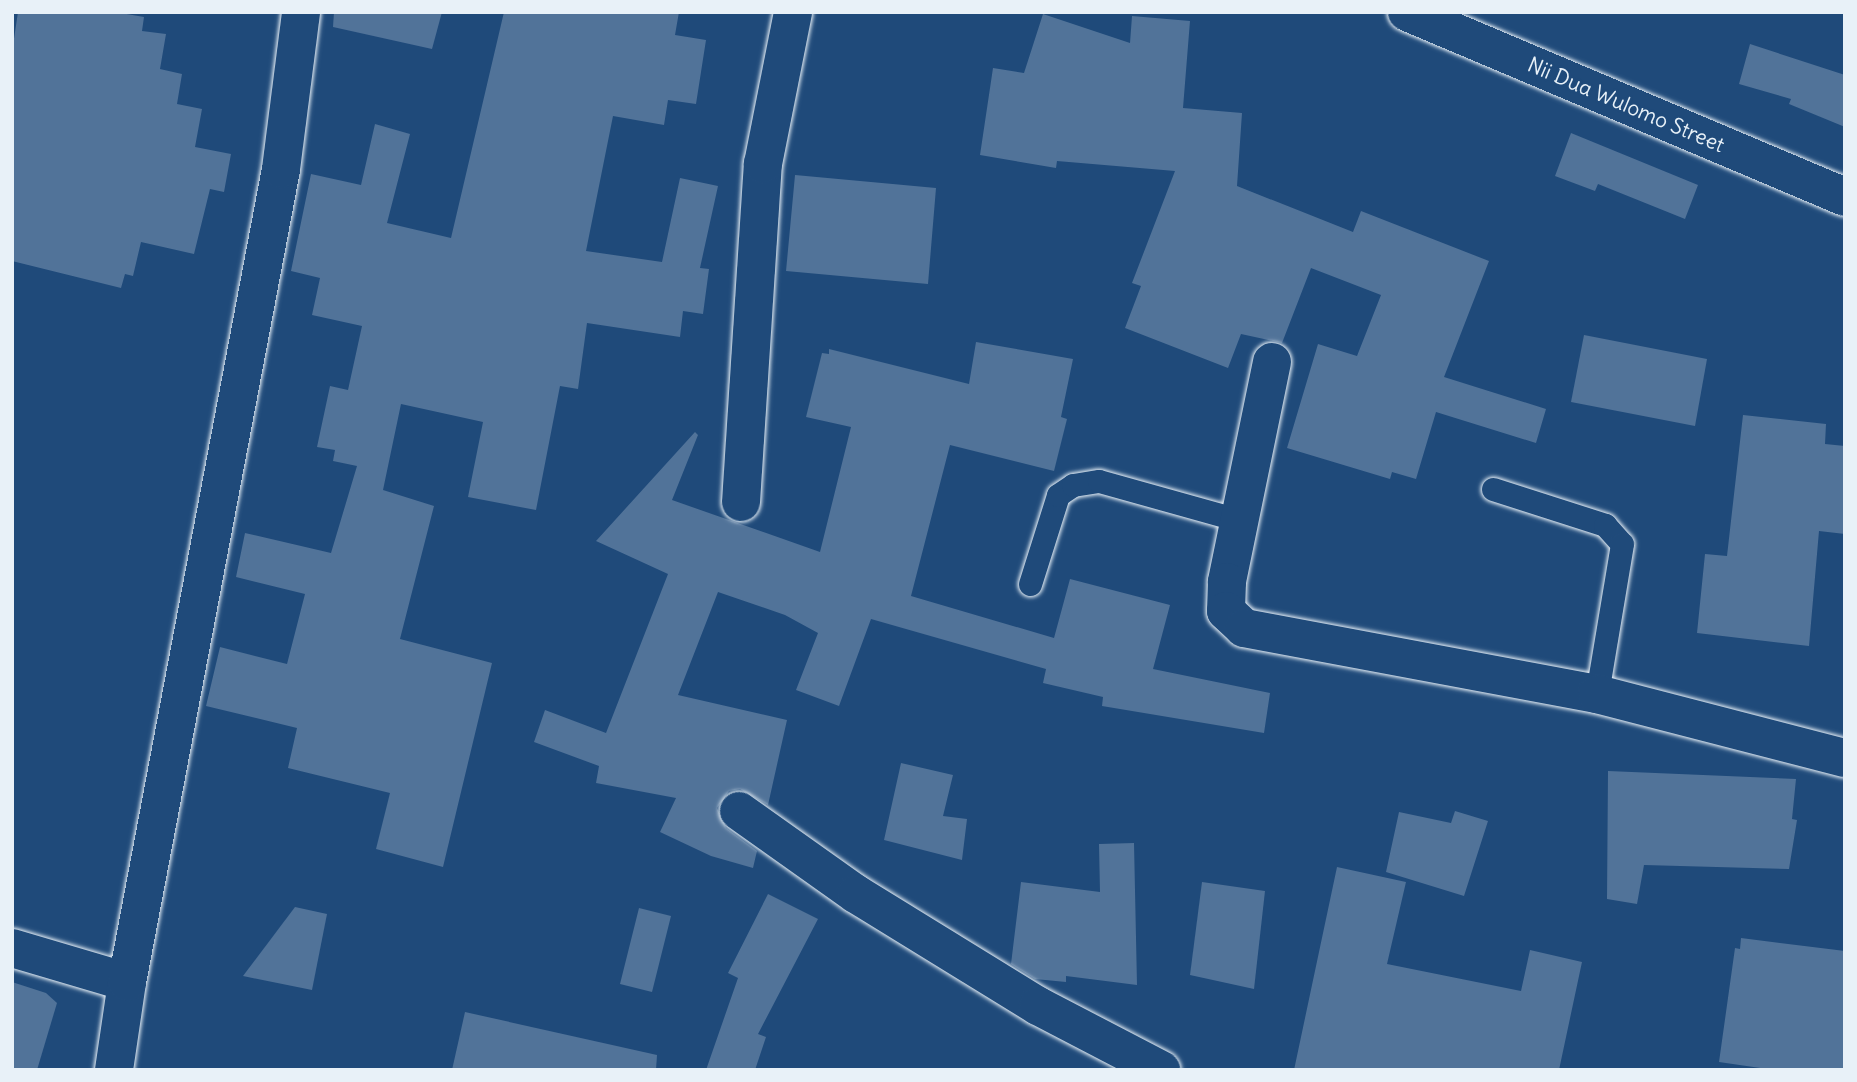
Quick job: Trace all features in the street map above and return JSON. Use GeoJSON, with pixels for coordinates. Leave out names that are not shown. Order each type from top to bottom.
{"type":"FeatureCollection","features":[{"type":"Feature","properties":{"kind":"street"},"geometry":{"type":"LineString","coordinates":[[114,1070],[127,982],[281,169],[301,12]]}},
{"type":"Feature","properties":{"kind":"street"},"geometry":{"type":"LineString","coordinates":[[741,502],[763,164],[793,12]]}},
{"type":"Feature","properties":{"kind":"street","name":"Nii Dua Wulomo Street"},"geometry":{"type":"LineString","coordinates":[[1408,12],[1845,197]]}},
{"type":"Feature","properties":{"kind":"street"},"geometry":{"type":"LineString","coordinates":[[1272,362],[1239,520],[1226,611],[1244,628],[1597,694],[1845,758]]}},
{"type":"Feature","properties":{"kind":"street"},"geometry":{"type":"LineString","coordinates":[[739,811],[856,894],[1015,992],[1161,1070]]}},
{"type":"Feature","properties":{"kind":"street"},"geometry":{"type":"LineString","coordinates":[[12,948],[127,982]]}},
{"type":"Feature","properties":{"kind":"lane"},"geometry":{"type":"LineString","coordinates":[[1030,584],[1058,495],[1073,485],[1099,481],[1239,520]]}},
{"type":"Feature","properties":{"kind":"lane"},"geometry":{"type":"LineString","coordinates":[[1493,489],[1605,525],[1622,544],[1597,694]]}},
{"type":"Feature","properties":{"kind":"building"},"geometry":{"type":"Polygon","coordinates":[[[18,12],[115,12],[144,17],[142,31],[166,34],[160,69],[182,74],[177,104],[202,109],[195,147],[231,154],[224,192],[210,189],[194,254],[141,242],[133,276],[125,274],[121,288],[12,261],[12,52],[18,12]]]}},
{"type":"Feature","properties":{"kind":"building"},"geometry":{"type":"Polygon","coordinates":[[[334,12],[442,12],[432,49],[333,27],[334,12]]]}},
{"type":"Feature","properties":{"kind":"building"},"geometry":{"type":"Polygon","coordinates":[[[504,12],[679,12],[675,35],[706,40],[696,104],[668,100],[664,125],[613,116],[586,251],[662,262],[680,178],[718,186],[700,268],[709,269],[703,314],[683,311],[680,337],[587,323],[578,389],[560,386],[536,510],[468,497],[483,422],[401,404],[383,490],[434,506],[400,639],[492,663],[443,867],[376,849],[390,793],[288,768],[297,728],[206,706],[220,647],[287,664],[305,594],[236,577],[245,533],[331,553],[357,466],[333,461],[335,450],[317,447],[330,386],[348,390],[362,326],[312,315],[320,278],[291,271],[311,174],[361,185],[375,124],[410,134],[387,223],[451,238],[504,12]]]}},
{"type":"Feature","properties":{"kind":"building"},"geometry":{"type":"Polygon","coordinates":[[[1043,14],[1130,43],[1132,16],[1190,21],[1183,108],[1242,113],[1237,186],[1353,232],[1361,211],[1489,261],[1444,377],[1546,409],[1536,443],[1436,412],[1416,479],[1392,472],[1390,479],[1287,448],[1318,344],[1357,356],[1381,295],[1311,268],[1282,343],[1241,334],[1228,368],[1125,328],[1141,286],[1132,283],[1175,171],[1057,161],[1056,168],[980,155],[993,68],[1024,73],[1043,14]]]}},
{"type":"Feature","properties":{"kind":"building"},"geometry":{"type":"Polygon","coordinates":[[[1750,44],[1845,75],[1845,127],[1789,104],[1791,99],[1739,84],[1750,44]]]}},
{"type":"Feature","properties":{"kind":"building"},"geometry":{"type":"Polygon","coordinates":[[[1571,133],[1698,185],[1685,219],[1598,184],[1595,191],[1555,176],[1571,133]]]}},
{"type":"Feature","properties":{"kind":"building"},"geometry":{"type":"Polygon","coordinates":[[[795,175],[936,188],[928,284],[786,271],[795,175]]]}},
{"type":"Feature","properties":{"kind":"building"},"geometry":{"type":"Polygon","coordinates":[[[1584,335],[1707,359],[1695,426],[1571,402],[1584,335]]]}},
{"type":"Feature","properties":{"kind":"building"},"geometry":{"type":"Polygon","coordinates":[[[976,342],[1073,359],[1061,417],[1067,419],[1054,471],[950,445],[911,596],[1054,638],[1070,579],[1170,605],[1153,669],[1270,693],[1264,733],[1102,706],[1103,697],[1043,683],[1046,669],[871,619],[839,706],[796,690],[818,633],[785,615],[718,592],[678,695],[787,720],[768,805],[740,789],[729,791],[717,808],[726,828],[757,851],[753,868],[711,856],[660,832],[676,798],[596,783],[599,766],[534,742],[545,710],[606,733],[668,574],[596,541],[695,432],[698,435],[672,500],[820,552],[851,427],[806,417],[822,353],[829,354],[829,349],[969,384],[976,342]]]}},
{"type":"Feature","properties":{"kind":"building"},"geometry":{"type":"Polygon","coordinates":[[[1743,415],[1826,424],[1825,444],[1845,446],[1845,534],[1819,531],[1809,646],[1697,633],[1705,554],[1727,556],[1743,415]]]}},
{"type":"Feature","properties":{"kind":"building"},"geometry":{"type":"Polygon","coordinates":[[[901,763],[953,775],[943,816],[967,819],[962,860],[884,840],[901,763]]]}},
{"type":"Feature","properties":{"kind":"building"},"geometry":{"type":"Polygon","coordinates":[[[1608,771],[1796,779],[1792,819],[1797,820],[1789,869],[1644,865],[1637,904],[1607,899],[1608,771]]]}},
{"type":"Feature","properties":{"kind":"building"},"geometry":{"type":"Polygon","coordinates":[[[1455,811],[1488,821],[1464,896],[1386,872],[1399,812],[1451,823],[1455,811]]]}},
{"type":"Feature","properties":{"kind":"building"},"geometry":{"type":"Polygon","coordinates":[[[1134,843],[1137,985],[1066,976],[1066,982],[1035,979],[1011,964],[1021,882],[1100,892],[1099,844],[1134,843]]]}},
{"type":"Feature","properties":{"kind":"building"},"geometry":{"type":"Polygon","coordinates":[[[1337,867],[1406,882],[1387,964],[1521,991],[1530,950],[1582,962],[1559,1070],[1294,1070],[1337,867]]]}},
{"type":"Feature","properties":{"kind":"building"},"geometry":{"type":"Polygon","coordinates":[[[1202,882],[1265,891],[1254,989],[1190,975],[1202,882]]]}},
{"type":"Feature","properties":{"kind":"building"},"geometry":{"type":"Polygon","coordinates":[[[768,894],[818,919],[758,1034],[766,1037],[755,1070],[706,1070],[738,978],[728,973],[768,894]]]}},
{"type":"Feature","properties":{"kind":"building"},"geometry":{"type":"Polygon","coordinates":[[[295,907],[327,914],[312,990],[243,976],[295,907]]]}},
{"type":"Feature","properties":{"kind":"building"},"geometry":{"type":"Polygon","coordinates":[[[639,908],[671,916],[652,992],[620,984],[639,908]]]}},
{"type":"Feature","properties":{"kind":"building"},"geometry":{"type":"Polygon","coordinates":[[[1741,938],[1845,951],[1845,1070],[1774,1070],[1719,1062],[1735,948],[1740,949],[1741,938]]]}},
{"type":"Feature","properties":{"kind":"building"},"geometry":{"type":"Polygon","coordinates":[[[12,982],[46,993],[57,1003],[37,1070],[12,1070],[12,982]]]}},
{"type":"Feature","properties":{"kind":"building"},"geometry":{"type":"Polygon","coordinates":[[[465,1012],[657,1055],[656,1070],[452,1070],[465,1012]]]}}]}
